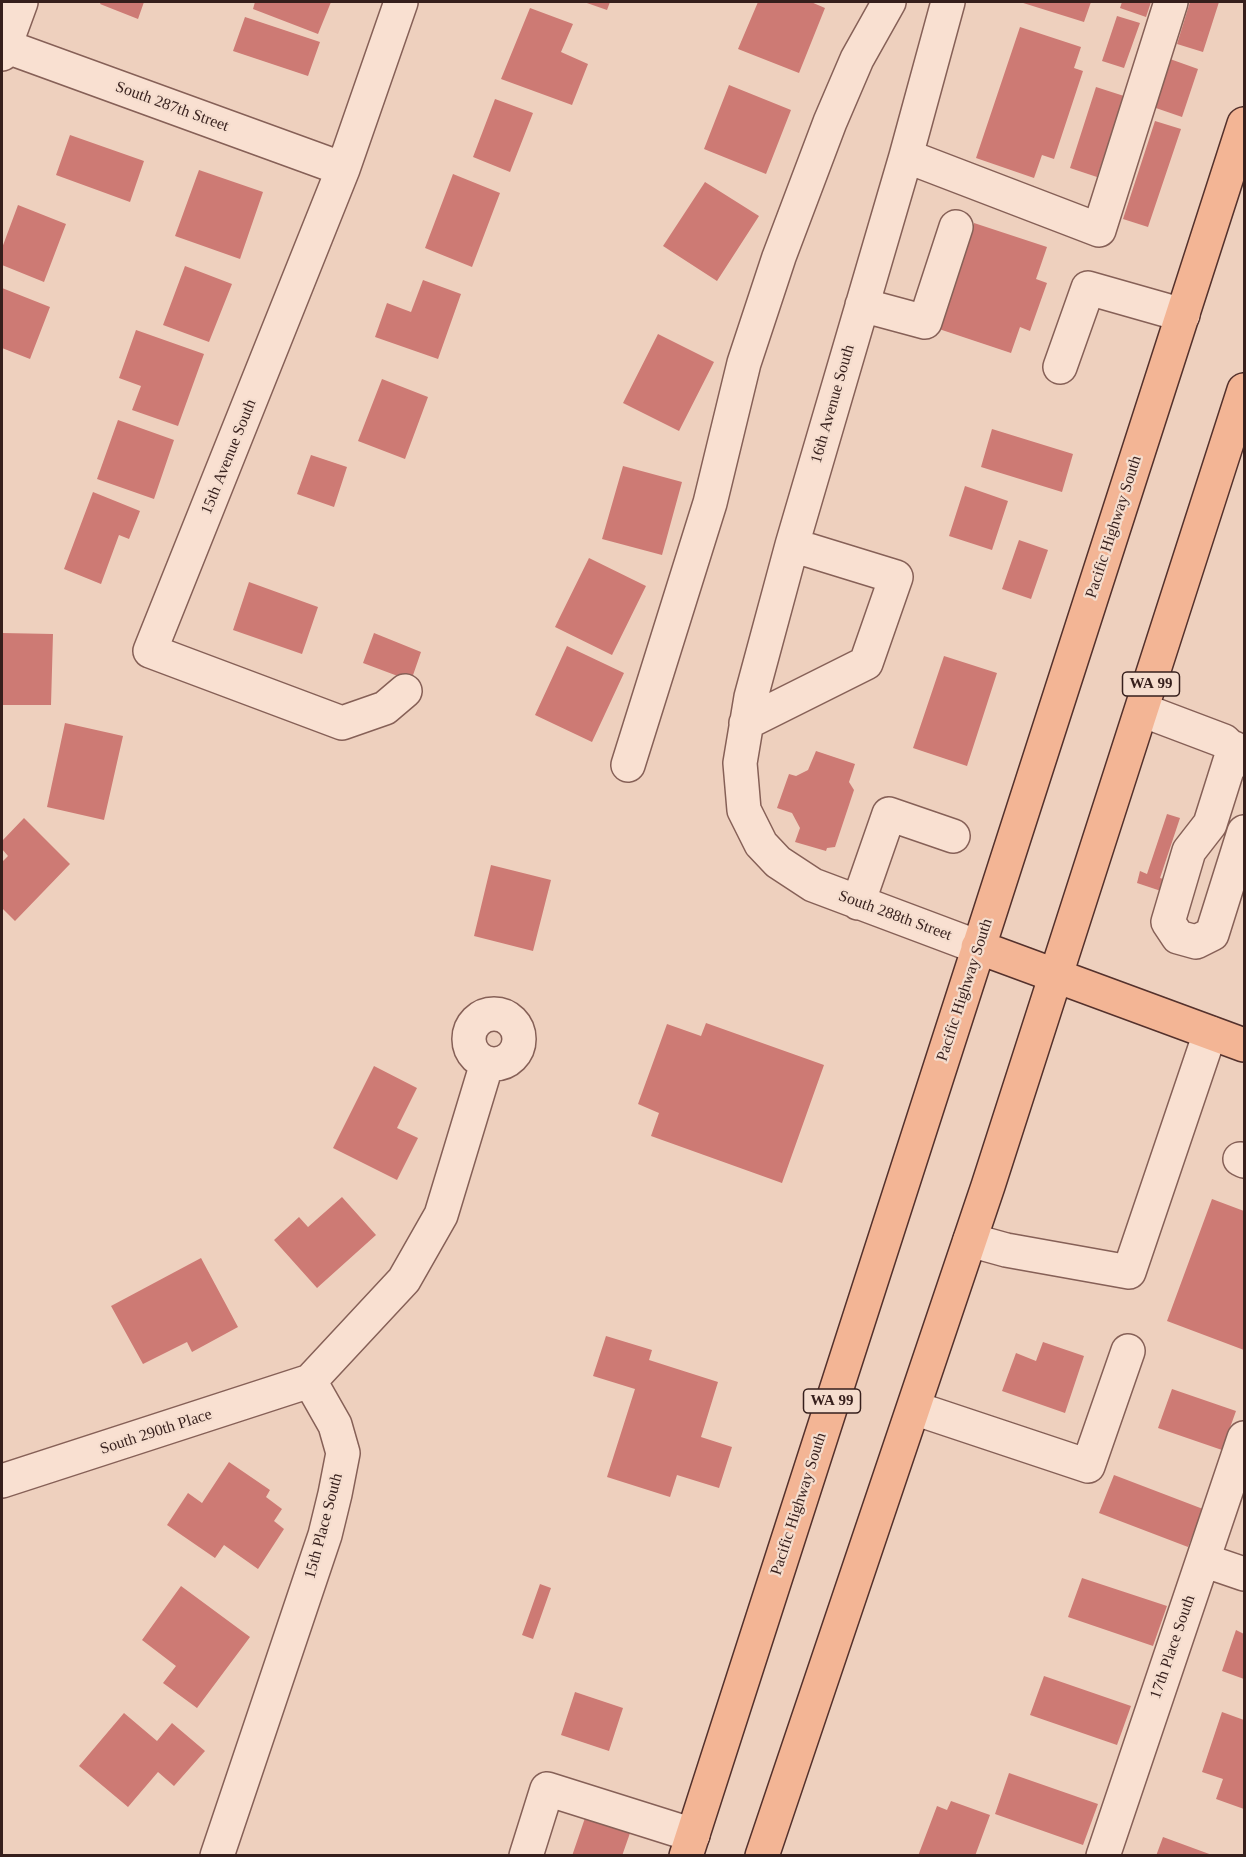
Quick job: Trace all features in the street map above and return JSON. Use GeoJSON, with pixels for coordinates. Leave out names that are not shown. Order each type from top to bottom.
{"type":"FeatureCollection","features":[{"type":"Feature","properties":{"kind":"main road","name":"Pacific Highway South"},"geometry":{"type":"LineString","coordinates":[[689,1845],[1245,124]]}},
{"type":"Feature","properties":{"kind":"main road","name":"WA 99"},"geometry":{"type":"LineString","coordinates":[[762,1856],[1057,978],[1245,390]]}},
{"type":"Feature","properties":{"kind":"main road","name":"South 288th Street"},"geometry":{"type":"LineString","coordinates":[[978,947],[1057,978],[1245,1045]]}},
{"type":"Feature","properties":{"kind":"street"},"geometry":{"type":"LineString","coordinates":[[2,49],[21,2]]}},
{"type":"Feature","properties":{"kind":"street","name":"15th Avenue South"},"geometry":{"type":"LineString","coordinates":[[401,2],[343,168],[150,651],[342,723],[385,708],[405,691]]}},
{"type":"Feature","properties":{"kind":"street"},"geometry":{"type":"LineString","coordinates":[[628,765],[710,503],[744,363],[779,257],[838,101],[857,59],[889,2]]}},
{"type":"Feature","properties":{"kind":"street","name":"16th Avenue South"},"geometry":{"type":"LineString","coordinates":[[744,810],[740,763],[746,723],[792,545],[906,156],[948,2]]}},
{"type":"Feature","properties":{"kind":"street"},"geometry":{"type":"LineString","coordinates":[[906,156],[1099,230],[1171,2]]}},
{"type":"Feature","properties":{"kind":"street","name":"South 287th Street"},"geometry":{"type":"LineString","coordinates":[[2,49],[343,168]]}},
{"type":"Feature","properties":{"kind":"street"},"geometry":{"type":"LineString","coordinates":[[862,305],[925,322],[956,227]]}},
{"type":"Feature","properties":{"kind":"street"},"geometry":{"type":"LineString","coordinates":[[1060,367],[1088,288],[1182,315]]}},
{"type":"Feature","properties":{"kind":"street"},"geometry":{"type":"LineString","coordinates":[[746,723],[866,663],[896,577],[792,545]]}},
{"type":"Feature","properties":{"kind":"street"},"geometry":{"type":"LineString","coordinates":[[1142,710],[1224,741],[1239,754],[1210,824],[1189,851],[1168,922],[1178,937],[1196,942],[1212,934],[1245,832]]}},
{"type":"Feature","properties":{"kind":"street","name":"South 288th Street"},"geometry":{"type":"LineString","coordinates":[[744,810],[761,844],[778,862],[813,885],[978,947]]}},
{"type":"Feature","properties":{"kind":"street"},"geometry":{"type":"LineString","coordinates":[[858,903],[889,814],[953,836]]}},
{"type":"Feature","properties":{"kind":"street"},"geometry":{"type":"LineString","coordinates":[[970,1240],[1006,1250],[1129,1272],[1210,1033]]}},
{"type":"Feature","properties":{"kind":"street"},"geometry":{"type":"LineString","coordinates":[[310,1381],[404,1281],[441,1215],[487,1063]]}},
{"type":"Feature","properties":{"kind":"street"},"geometry":{"type":"LineString","coordinates":[[914,1408],[1088,1466],[1128,1351]]}},
{"type":"Feature","properties":{"kind":"street","name":"South 290th Place"},"geometry":{"type":"LineString","coordinates":[[2,1481],[310,1381]]}},
{"type":"Feature","properties":{"kind":"street","name":"15th Place South"},"geometry":{"type":"LineString","coordinates":[[217,1856],[325,1535],[335,1494],[343,1453],[335,1425],[310,1381]]}},
{"type":"Feature","properties":{"kind":"street","name":"17th Place South"},"geometry":{"type":"LineString","coordinates":[[1103,1856],[1245,1438]]}},
{"type":"Feature","properties":{"kind":"street"},"geometry":{"type":"LineString","coordinates":[[1203,1560],[1245,1574]]}},
{"type":"Feature","properties":{"kind":"street"},"geometry":{"type":"LineString","coordinates":[[526,1856],[547,1790],[689,1845]]}},
{"type":"Feature","properties":{"kind":"building"},"geometry":{"type":"Polygon","coordinates":[[[101,2],[144,2],[138,19],[100,4],[101,2]]]}},
{"type":"Feature","properties":{"kind":"building"},"geometry":{"type":"Polygon","coordinates":[[[255,2],[331,2],[318,34],[253,9],[255,2]]]}},
{"type":"Feature","properties":{"kind":"building"},"geometry":{"type":"Polygon","coordinates":[[[584,2],[610,2],[607,10],[584,2]]]}},
{"type":"Feature","properties":{"kind":"building"},"geometry":{"type":"Polygon","coordinates":[[[758,2],[811,2],[825,8],[799,73],[738,49],[758,2]]]}},
{"type":"Feature","properties":{"kind":"building"},"geometry":{"type":"Polygon","coordinates":[[[1020,2],[1091,2],[1084,22],[1020,2]]]}},
{"type":"Feature","properties":{"kind":"building"},"geometry":{"type":"Polygon","coordinates":[[[1122,2],[1151,2],[1146,17],[1120,8],[1122,2]]]}},
{"type":"Feature","properties":{"kind":"building"},"geometry":{"type":"Polygon","coordinates":[[[1190,2],[1219,2],[1203,52],[1177,44],[1190,2]]]}},
{"type":"Feature","properties":{"kind":"building"},"geometry":{"type":"Polygon","coordinates":[[[530,8],[573,24],[561,52],[588,64],[572,105],[501,79],[530,8]]]}},
{"type":"Feature","properties":{"kind":"building"},"geometry":{"type":"Polygon","coordinates":[[[1117,16],[1140,23],[1124,68],[1102,61],[1117,16]]]}},
{"type":"Feature","properties":{"kind":"building"},"geometry":{"type":"Polygon","coordinates":[[[245,17],[320,42],[308,76],[233,51],[245,17]]]}},
{"type":"Feature","properties":{"kind":"building"},"geometry":{"type":"Polygon","coordinates":[[[1020,27],[1081,47],[1074,68],[1083,71],[1054,159],[1042,155],[1034,178],[976,158],[1020,27]]]}},
{"type":"Feature","properties":{"kind":"building"},"geometry":{"type":"Polygon","coordinates":[[[1170,59],[1198,69],[1182,117],[1153,107],[1170,59]]]}},
{"type":"Feature","properties":{"kind":"building"},"geometry":{"type":"Polygon","coordinates":[[[729,85],[791,110],[766,174],[704,149],[729,85]]]}},
{"type":"Feature","properties":{"kind":"building"},"geometry":{"type":"Polygon","coordinates":[[[1096,87],[1124,96],[1097,177],[1070,168],[1096,87]]]}},
{"type":"Feature","properties":{"kind":"building"},"geometry":{"type":"Polygon","coordinates":[[[495,99],[533,113],[510,172],[473,157],[495,99]]]}},
{"type":"Feature","properties":{"kind":"building"},"geometry":{"type":"Polygon","coordinates":[[[1155,121],[1181,129],[1148,227],[1123,219],[1155,121]]]}},
{"type":"Feature","properties":{"kind":"building"},"geometry":{"type":"Polygon","coordinates":[[[70,135],[144,161],[130,202],[56,175],[70,135]]]}},
{"type":"Feature","properties":{"kind":"building"},"geometry":{"type":"Polygon","coordinates":[[[199,170],[263,192],[240,259],[175,236],[199,170]]]}},
{"type":"Feature","properties":{"kind":"building"},"geometry":{"type":"Polygon","coordinates":[[[453,174],[500,193],[472,267],[425,248],[453,174]]]}},
{"type":"Feature","properties":{"kind":"building"},"geometry":{"type":"Polygon","coordinates":[[[705,182],[759,216],[717,281],[663,246],[705,182]]]}},
{"type":"Feature","properties":{"kind":"building"},"geometry":{"type":"Polygon","coordinates":[[[18,205],[66,224],[44,282],[2,265],[2,248],[18,205]]]}},
{"type":"Feature","properties":{"kind":"building"},"geometry":{"type":"Polygon","coordinates":[[[974,223],[1047,247],[1036,279],[1047,283],[1030,331],[1020,327],[1011,353],[939,329],[974,223]]]}},
{"type":"Feature","properties":{"kind":"building"},"geometry":{"type":"Polygon","coordinates":[[[185,266],[232,284],[209,342],[163,325],[185,266]]]}},
{"type":"Feature","properties":{"kind":"building"},"geometry":{"type":"Polygon","coordinates":[[[423,280],[461,294],[438,359],[375,337],[387,303],[411,312],[423,280]]]}},
{"type":"Feature","properties":{"kind":"building"},"geometry":{"type":"Polygon","coordinates":[[[2,288],[50,307],[30,359],[2,348],[2,288]]]}},
{"type":"Feature","properties":{"kind":"building"},"geometry":{"type":"Polygon","coordinates":[[[136,330],[204,354],[178,426],[132,410],[141,386],[119,378],[136,330]]]}},
{"type":"Feature","properties":{"kind":"building"},"geometry":{"type":"Polygon","coordinates":[[[658,334],[714,362],[679,431],[623,403],[658,334]]]}},
{"type":"Feature","properties":{"kind":"building"},"geometry":{"type":"Polygon","coordinates":[[[382,379],[428,397],[405,459],[358,441],[382,379]]]}},
{"type":"Feature","properties":{"kind":"building"},"geometry":{"type":"Polygon","coordinates":[[[118,420],[174,440],[154,499],[97,479],[118,420]]]}},
{"type":"Feature","properties":{"kind":"building"},"geometry":{"type":"Polygon","coordinates":[[[992,429],[1073,454],[1062,492],[981,467],[992,429]]]}},
{"type":"Feature","properties":{"kind":"building"},"geometry":{"type":"Polygon","coordinates":[[[311,455],[347,467],[334,507],[297,494],[311,455]]]}},
{"type":"Feature","properties":{"kind":"building"},"geometry":{"type":"Polygon","coordinates":[[[623,466],[682,482],[662,555],[602,539],[623,466]]]}},
{"type":"Feature","properties":{"kind":"building"},"geometry":{"type":"Polygon","coordinates":[[[965,486],[1008,501],[992,550],[949,536],[965,486]]]}},
{"type":"Feature","properties":{"kind":"building"},"geometry":{"type":"Polygon","coordinates":[[[93,492],[140,511],[129,539],[119,535],[101,584],[64,569],[93,492]]]}},
{"type":"Feature","properties":{"kind":"building"},"geometry":{"type":"Polygon","coordinates":[[[1019,540],[1048,550],[1031,599],[1002,589],[1019,540]]]}},
{"type":"Feature","properties":{"kind":"building"},"geometry":{"type":"Polygon","coordinates":[[[589,558],[646,586],[612,655],[555,627],[589,558]]]}},
{"type":"Feature","properties":{"kind":"building"},"geometry":{"type":"Polygon","coordinates":[[[249,582],[318,607],[302,654],[233,630],[249,582]]]}},
{"type":"Feature","properties":{"kind":"building"},"geometry":{"type":"Polygon","coordinates":[[[2,633],[53,634],[51,705],[2,705],[2,633]]]}},
{"type":"Feature","properties":{"kind":"building"},"geometry":{"type":"Polygon","coordinates":[[[374,633],[421,652],[411,681],[363,663],[374,633]]]}},
{"type":"Feature","properties":{"kind":"building"},"geometry":{"type":"Polygon","coordinates":[[[567,646],[624,673],[592,742],[535,715],[567,646]]]}},
{"type":"Feature","properties":{"kind":"building"},"geometry":{"type":"Polygon","coordinates":[[[944,656],[997,673],[967,766],[913,748],[944,656]]]}},
{"type":"Feature","properties":{"kind":"building"},"geometry":{"type":"Polygon","coordinates":[[[65,723],[123,736],[104,820],[47,807],[65,723]]]}},
{"type":"Feature","properties":{"kind":"building"},"geometry":{"type":"Polygon","coordinates":[[[816,751],[855,764],[849,782],[854,790],[835,847],[827,848],[826,851],[795,842],[800,828],[792,813],[777,808],[789,774],[796,776],[808,770],[816,751]]]}},
{"type":"Feature","properties":{"kind":"building"},"geometry":{"type":"Polygon","coordinates":[[[1167,814],[1180,818],[1160,878],[1167,880],[1164,892],[1137,883],[1140,871],[1147,874],[1167,814]]]}},
{"type":"Feature","properties":{"kind":"building"},"geometry":{"type":"Polygon","coordinates":[[[24,818],[70,864],[15,921],[2,908],[2,862],[8,856],[2,849],[2,841],[24,818]]]}},
{"type":"Feature","properties":{"kind":"building"},"geometry":{"type":"Polygon","coordinates":[[[491,865],[551,880],[533,951],[474,936],[491,865]]]}},
{"type":"Feature","properties":{"kind":"building"},"geometry":{"type":"Polygon","coordinates":[[[706,1023],[824,1065],[782,1183],[651,1136],[659,1113],[638,1104],[667,1024],[701,1036],[706,1023]]]}},
{"type":"Feature","properties":{"kind":"building"},"geometry":{"type":"Polygon","coordinates":[[[374,1066],[417,1088],[397,1128],[418,1138],[397,1180],[333,1148],[374,1066]]]}},
{"type":"Feature","properties":{"kind":"building"},"geometry":{"type":"Polygon","coordinates":[[[342,1197],[376,1235],[317,1288],[274,1240],[299,1217],[308,1227],[342,1197]]]}},
{"type":"Feature","properties":{"kind":"building"},"geometry":{"type":"Polygon","coordinates":[[[1212,1199],[1244,1211],[1244,1350],[1167,1321],[1212,1199]]]}},
{"type":"Feature","properties":{"kind":"building"},"geometry":{"type":"Polygon","coordinates":[[[201,1258],[238,1327],[192,1352],[187,1342],[143,1364],[111,1306],[201,1258]]]}},
{"type":"Feature","properties":{"kind":"building"},"geometry":{"type":"Polygon","coordinates":[[[606,1336],[652,1350],[649,1360],[718,1382],[701,1437],[732,1447],[719,1488],[677,1475],[670,1497],[607,1477],[635,1389],[593,1376],[606,1336]]]}},
{"type":"Feature","properties":{"kind":"building"},"geometry":{"type":"Polygon","coordinates":[[[1043,1342],[1084,1356],[1065,1413],[1002,1391],[1016,1353],[1036,1361],[1043,1342]]]}},
{"type":"Feature","properties":{"kind":"building"},"geometry":{"type":"Polygon","coordinates":[[[1172,1389],[1236,1411],[1222,1450],[1158,1428],[1172,1389]]]}},
{"type":"Feature","properties":{"kind":"building"},"geometry":{"type":"Polygon","coordinates":[[[229,1462],[270,1490],[266,1497],[282,1509],[274,1521],[284,1529],[258,1569],[224,1545],[215,1558],[167,1525],[188,1493],[202,1503],[229,1462]]]}},
{"type":"Feature","properties":{"kind":"building"},"geometry":{"type":"Polygon","coordinates":[[[1114,1475],[1203,1509],[1188,1547],[1099,1513],[1114,1475]]]}},
{"type":"Feature","properties":{"kind":"building"},"geometry":{"type":"Polygon","coordinates":[[[1082,1578],[1167,1606],[1153,1646],[1068,1617],[1082,1578]]]}},
{"type":"Feature","properties":{"kind":"building"},"geometry":{"type":"Polygon","coordinates":[[[540,1584],[551,1588],[533,1639],[522,1635],[540,1584]]]}},
{"type":"Feature","properties":{"kind":"building"},"geometry":{"type":"Polygon","coordinates":[[[181,1586],[250,1637],[197,1708],[163,1683],[176,1666],[142,1640],[181,1586]]]}},
{"type":"Feature","properties":{"kind":"building"},"geometry":{"type":"Polygon","coordinates":[[[1236,1630],[1244,1634],[1244,1679],[1222,1671],[1236,1630]]]}},
{"type":"Feature","properties":{"kind":"building"},"geometry":{"type":"Polygon","coordinates":[[[1044,1676],[1131,1706],[1117,1745],[1030,1715],[1044,1676]]]}},
{"type":"Feature","properties":{"kind":"building"},"geometry":{"type":"Polygon","coordinates":[[[575,1692],[623,1708],[609,1751],[561,1735],[575,1692]]]}},
{"type":"Feature","properties":{"kind":"building"},"geometry":{"type":"Polygon","coordinates":[[[1222,1712],[1244,1720],[1244,1809],[1216,1799],[1223,1779],[1202,1772],[1222,1712]]]}},
{"type":"Feature","properties":{"kind":"building"},"geometry":{"type":"Polygon","coordinates":[[[124,1713],[157,1741],[172,1723],[205,1751],[174,1786],[158,1772],[128,1807],[79,1766],[124,1713]]]}},
{"type":"Feature","properties":{"kind":"building"},"geometry":{"type":"Polygon","coordinates":[[[1009,1773],[1098,1804],[1083,1845],[995,1814],[1009,1773]]]}},
{"type":"Feature","properties":{"kind":"building"},"geometry":{"type":"Polygon","coordinates":[[[951,1801],[990,1815],[975,1856],[918,1856],[937,1806],[947,1810],[951,1801]]]}},
{"type":"Feature","properties":{"kind":"building"},"geometry":{"type":"Polygon","coordinates":[[[585,1818],[630,1833],[622,1856],[572,1856],[585,1818]]]}},
{"type":"Feature","properties":{"kind":"building"},"geometry":{"type":"Polygon","coordinates":[[[1163,1837],[1212,1855],[1212,1856],[1156,1856],[1163,1837]]]}}]}
